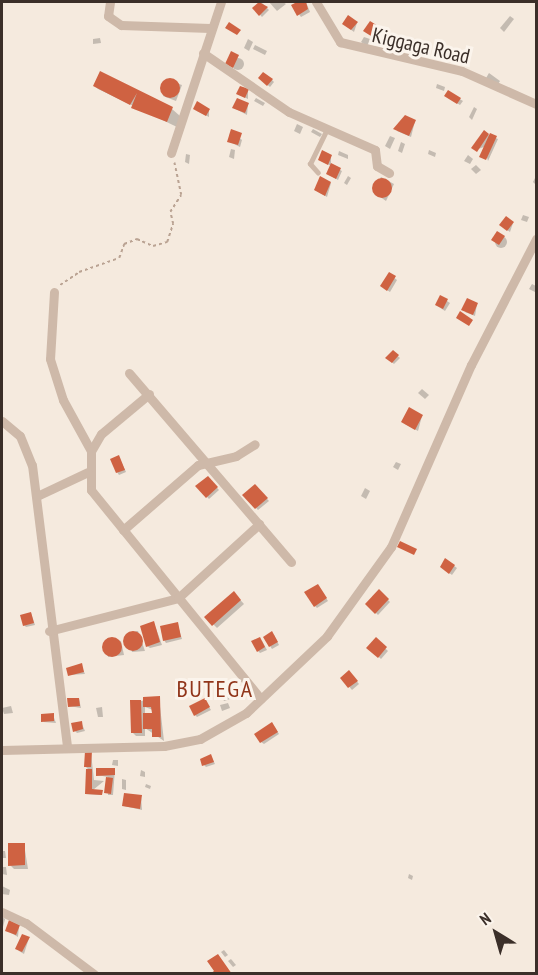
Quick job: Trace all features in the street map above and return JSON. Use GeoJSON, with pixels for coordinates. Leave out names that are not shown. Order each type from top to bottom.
{"type":"FeatureCollection","features":[{"type":"Feature","properties":{"kind":"street"},"geometry":{"type":"LineString","coordinates":[[110,2],[108,16],[121,25],[210,28]]}},
{"type":"Feature","properties":{"kind":"street"},"geometry":{"type":"LineString","coordinates":[[171,153],[210,28],[221,2]]}},
{"type":"Feature","properties":{"kind":"street","name":"Kiggaga Road"},"geometry":{"type":"LineString","coordinates":[[316,2],[340,42],[462,71],[537,104]]}},
{"type":"Feature","properties":{"kind":"street"},"geometry":{"type":"LineString","coordinates":[[203,53],[261,96],[326,131],[375,150],[377,166],[389,173]]}},
{"type":"Feature","properties":{"kind":"street"},"geometry":{"type":"LineString","coordinates":[[2,750],[186,743],[232,723],[261,699],[336,626],[391,547],[471,365],[537,239]]}},
{"type":"Feature","properties":{"kind":"street"},"geometry":{"type":"LineString","coordinates":[[54,292],[50,359],[63,400],[91,452]]}},
{"type":"Feature","properties":{"kind":"street"},"geometry":{"type":"LineString","coordinates":[[129,373],[291,562]]}},
{"type":"Feature","properties":{"kind":"street"},"geometry":{"type":"LineString","coordinates":[[149,394],[101,434],[91,452],[88,472],[91,490],[261,699]]}},
{"type":"Feature","properties":{"kind":"street"},"geometry":{"type":"LineString","coordinates":[[2,421],[27,447],[37,495],[49,631],[64,694],[67,747]]}},
{"type":"Feature","properties":{"kind":"street"},"geometry":{"type":"LineString","coordinates":[[123,530],[198,465],[236,456],[255,444]]}},
{"type":"Feature","properties":{"kind":"street"},"geometry":{"type":"LineString","coordinates":[[37,495],[88,472]]}},
{"type":"Feature","properties":{"kind":"street"},"geometry":{"type":"LineString","coordinates":[[49,631],[178,598],[259,524]]}},
{"type":"Feature","properties":{"kind":"street"},"geometry":{"type":"LineString","coordinates":[[2,912],[26,923],[94,974]]}},
{"type":"Feature","properties":{"kind":"lane"},"geometry":{"type":"LineString","coordinates":[[318,173],[310,164],[326,131]]}},
{"type":"Feature","properties":{"kind":"path"},"geometry":{"type":"LineString","coordinates":[[54,292],[68,278],[119,258],[124,243],[137,238],[153,246],[166,242],[173,224],[170,212],[181,195],[171,153]]}},
{"type":"Feature","properties":{"kind":"building"},"geometry":{"type":"Polygon","coordinates":[[[259,2],[268,7],[259,16],[252,8],[259,2]]]}},
{"type":"Feature","properties":{"kind":"building"},"geometry":{"type":"Polygon","coordinates":[[[306,2],[308,9],[297,16],[291,5],[306,2]]]}},
{"type":"Feature","properties":{"kind":"building"},"geometry":{"type":"Polygon","coordinates":[[[348,15],[358,22],[351,30],[342,24],[348,15]]]}},
{"type":"Feature","properties":{"kind":"building"},"geometry":{"type":"Polygon","coordinates":[[[370,21],[378,26],[371,36],[363,31],[370,21]]]}},
{"type":"Feature","properties":{"kind":"building"},"geometry":{"type":"Polygon","coordinates":[[[229,22],[241,30],[237,35],[225,28],[229,22]]]}},
{"type":"Feature","properties":{"kind":"building"},"geometry":{"type":"Polygon","coordinates":[[[231,51],[239,55],[233,68],[225,64],[231,51]]]}},
{"type":"Feature","properties":{"kind":"building"},"geometry":{"type":"Polygon","coordinates":[[[100,71],[173,107],[167,122],[131,108],[137,93],[130,105],[93,86],[100,71]]]}},
{"type":"Feature","properties":{"kind":"building"},"geometry":{"type":"Polygon","coordinates":[[[263,72],[273,79],[267,86],[258,78],[263,72]]]}},
{"type":"Feature","properties":{"kind":"building"},"geometry":{"type":"Polygon","coordinates":[[[170,78],[177,81],[180,88],[177,95],[170,98],[163,95],[160,88],[163,81],[170,78]]]}},
{"type":"Feature","properties":{"kind":"building"},"geometry":{"type":"Polygon","coordinates":[[[240,86],[249,89],[245,98],[236,94],[240,86]]]}},
{"type":"Feature","properties":{"kind":"building"},"geometry":{"type":"Polygon","coordinates":[[[448,90],[461,98],[457,104],[444,96],[448,90]]]}},
{"type":"Feature","properties":{"kind":"building"},"geometry":{"type":"Polygon","coordinates":[[[237,98],[249,103],[245,113],[232,108],[237,98]]]}},
{"type":"Feature","properties":{"kind":"building"},"geometry":{"type":"Polygon","coordinates":[[[197,101],[210,109],[206,116],[193,109],[197,101]]]}},
{"type":"Feature","properties":{"kind":"building"},"geometry":{"type":"Polygon","coordinates":[[[405,115],[416,120],[409,136],[393,129],[405,115]]]}},
{"type":"Feature","properties":{"kind":"building"},"geometry":{"type":"Polygon","coordinates":[[[231,129],[242,133],[238,145],[227,142],[231,129]]]}},
{"type":"Feature","properties":{"kind":"building"},"geometry":{"type":"Polygon","coordinates":[[[484,130],[489,134],[477,152],[471,148],[484,130]]]}},
{"type":"Feature","properties":{"kind":"building"},"geometry":{"type":"Polygon","coordinates":[[[490,133],[497,136],[486,160],[479,157],[490,133]]]}},
{"type":"Feature","properties":{"kind":"building"},"geometry":{"type":"Polygon","coordinates":[[[322,150],[332,155],[328,165],[318,160],[322,150]]]}},
{"type":"Feature","properties":{"kind":"building"},"geometry":{"type":"Polygon","coordinates":[[[331,163],[341,168],[336,179],[326,174],[331,163]]]}},
{"type":"Feature","properties":{"kind":"building"},"geometry":{"type":"Polygon","coordinates":[[[320,176],[331,182],[325,196],[314,190],[320,176]]]}},
{"type":"Feature","properties":{"kind":"building"},"geometry":{"type":"Polygon","coordinates":[[[382,178],[389,181],[392,188],[389,195],[382,198],[375,195],[372,188],[375,181],[382,178]]]}},
{"type":"Feature","properties":{"kind":"building"},"geometry":{"type":"Polygon","coordinates":[[[506,216],[514,222],[507,231],[499,225],[506,216]]]}},
{"type":"Feature","properties":{"kind":"building"},"geometry":{"type":"Polygon","coordinates":[[[497,231],[505,236],[499,245],[491,240],[497,231]]]}},
{"type":"Feature","properties":{"kind":"building"},"geometry":{"type":"Polygon","coordinates":[[[389,272],[396,276],[387,291],[380,286],[389,272]]]}},
{"type":"Feature","properties":{"kind":"building"},"geometry":{"type":"Polygon","coordinates":[[[440,295],[448,299],[443,309],[435,305],[440,295]]]}},
{"type":"Feature","properties":{"kind":"building"},"geometry":{"type":"Polygon","coordinates":[[[467,298],[478,303],[473,315],[461,310],[467,298]]]}},
{"type":"Feature","properties":{"kind":"building"},"geometry":{"type":"Polygon","coordinates":[[[460,311],[473,320],[469,326],[456,318],[460,311]]]}},
{"type":"Feature","properties":{"kind":"building"},"geometry":{"type":"Polygon","coordinates":[[[393,350],[399,355],[392,363],[385,358],[393,350]]]}},
{"type":"Feature","properties":{"kind":"building"},"geometry":{"type":"Polygon","coordinates":[[[409,407],[423,415],[415,430],[401,422],[409,407]]]}},
{"type":"Feature","properties":{"kind":"building"},"geometry":{"type":"Polygon","coordinates":[[[119,455],[125,470],[116,473],[110,459],[119,455]]]}},
{"type":"Feature","properties":{"kind":"building"},"geometry":{"type":"Polygon","coordinates":[[[208,476],[218,487],[206,498],[195,486],[208,476]]]}},
{"type":"Feature","properties":{"kind":"building"},"geometry":{"type":"Polygon","coordinates":[[[255,484],[268,498],[255,509],[242,495],[255,484]]]}},
{"type":"Feature","properties":{"kind":"building"},"geometry":{"type":"Polygon","coordinates":[[[400,541],[417,549],[414,555],[397,547],[400,541]]]}},
{"type":"Feature","properties":{"kind":"building"},"geometry":{"type":"Polygon","coordinates":[[[445,558],[455,565],[449,574],[440,567],[445,558]]]}},
{"type":"Feature","properties":{"kind":"building"},"geometry":{"type":"Polygon","coordinates":[[[318,584],[327,598],[314,607],[304,592],[318,584]]]}},
{"type":"Feature","properties":{"kind":"building"},"geometry":{"type":"Polygon","coordinates":[[[379,589],[389,599],[375,614],[365,604],[379,589]]]}},
{"type":"Feature","properties":{"kind":"building"},"geometry":{"type":"Polygon","coordinates":[[[234,591],[241,600],[212,626],[204,617],[234,591]]]}},
{"type":"Feature","properties":{"kind":"building"},"geometry":{"type":"Polygon","coordinates":[[[31,612],[34,623],[23,626],[20,615],[31,612]]]}},
{"type":"Feature","properties":{"kind":"building"},"geometry":{"type":"Polygon","coordinates":[[[154,621],[160,642],[146,647],[140,626],[154,621]]]}},
{"type":"Feature","properties":{"kind":"building"},"geometry":{"type":"Polygon","coordinates":[[[178,622],[181,637],[163,641],[160,626],[178,622]]]}},
{"type":"Feature","properties":{"kind":"building"},"geometry":{"type":"Polygon","coordinates":[[[133,631],[140,634],[143,641],[140,648],[133,651],[126,648],[123,641],[126,634],[133,631]]]}},
{"type":"Feature","properties":{"kind":"building"},"geometry":{"type":"Polygon","coordinates":[[[272,631],[278,642],[269,647],[263,637],[272,631]]]}},
{"type":"Feature","properties":{"kind":"building"},"geometry":{"type":"Polygon","coordinates":[[[112,637],[119,640],[122,647],[119,654],[112,657],[105,654],[102,647],[105,640],[112,637]]]}},
{"type":"Feature","properties":{"kind":"building"},"geometry":{"type":"Polygon","coordinates":[[[260,637],[265,647],[257,652],[251,641],[260,637]]]}},
{"type":"Feature","properties":{"kind":"building"},"geometry":{"type":"Polygon","coordinates":[[[376,637],[387,647],[378,658],[366,648],[376,637]]]}},
{"type":"Feature","properties":{"kind":"building"},"geometry":{"type":"Polygon","coordinates":[[[82,663],[84,672],[68,676],[66,668],[82,663]]]}},
{"type":"Feature","properties":{"kind":"building"},"geometry":{"type":"Polygon","coordinates":[[[349,670],[358,681],[348,688],[340,678],[349,670]]]}},
{"type":"Feature","properties":{"kind":"building"},"geometry":{"type":"Polygon","coordinates":[[[160,696],[161,737],[152,737],[152,729],[143,729],[143,713],[152,713],[151,707],[143,707],[143,697],[160,696]]]}},
{"type":"Feature","properties":{"kind":"building"},"geometry":{"type":"Polygon","coordinates":[[[67,698],[79,698],[80,706],[68,707],[67,698]]]}},
{"type":"Feature","properties":{"kind":"building"},"geometry":{"type":"Polygon","coordinates":[[[205,698],[210,707],[194,716],[189,706],[205,698]]]}},
{"type":"Feature","properties":{"kind":"building"},"geometry":{"type":"Polygon","coordinates":[[[130,700],[141,700],[142,733],[131,733],[130,700]]]}},
{"type":"Feature","properties":{"kind":"building"},"geometry":{"type":"Polygon","coordinates":[[[54,713],[54,721],[41,722],[41,714],[54,713]]]}},
{"type":"Feature","properties":{"kind":"building"},"geometry":{"type":"Polygon","coordinates":[[[82,721],[83,729],[73,732],[71,723],[82,721]]]}},
{"type":"Feature","properties":{"kind":"building"},"geometry":{"type":"Polygon","coordinates":[[[272,722],[278,732],[260,743],[254,734],[272,722]]]}},
{"type":"Feature","properties":{"kind":"building"},"geometry":{"type":"Polygon","coordinates":[[[85,751],[92,751],[91,767],[84,767],[85,751]]]}},
{"type":"Feature","properties":{"kind":"building"},"geometry":{"type":"Polygon","coordinates":[[[211,754],[214,762],[202,766],[200,759],[211,754]]]}},
{"type":"Feature","properties":{"kind":"building"},"geometry":{"type":"Polygon","coordinates":[[[96,768],[115,768],[115,775],[96,776],[96,768]]]}},
{"type":"Feature","properties":{"kind":"building"},"geometry":{"type":"Polygon","coordinates":[[[86,769],[92,769],[92,789],[103,790],[102,795],[85,794],[86,769]]]}},
{"type":"Feature","properties":{"kind":"building"},"geometry":{"type":"Polygon","coordinates":[[[106,777],[113,778],[111,794],[104,793],[106,777]]]}},
{"type":"Feature","properties":{"kind":"building"},"geometry":{"type":"Polygon","coordinates":[[[124,793],[142,795],[140,809],[122,806],[124,793]]]}},
{"type":"Feature","properties":{"kind":"building"},"geometry":{"type":"Polygon","coordinates":[[[8,843],[25,843],[25,865],[8,866],[8,843]]]}},
{"type":"Feature","properties":{"kind":"building"},"geometry":{"type":"Polygon","coordinates":[[[9,920],[20,925],[16,935],[5,931],[9,920]]]}},
{"type":"Feature","properties":{"kind":"building"},"geometry":{"type":"Polygon","coordinates":[[[22,934],[30,937],[22,952],[15,949],[22,934]]]}},
{"type":"Feature","properties":{"kind":"building"},"geometry":{"type":"Polygon","coordinates":[[[218,954],[232,974],[210,974],[214,971],[207,961],[218,954]]]}},
{"type":"Feature","properties":{"kind":"district","name":"BUTEGA"},"geometry":{"type":"Point","coordinates":[215,689]}}]}
